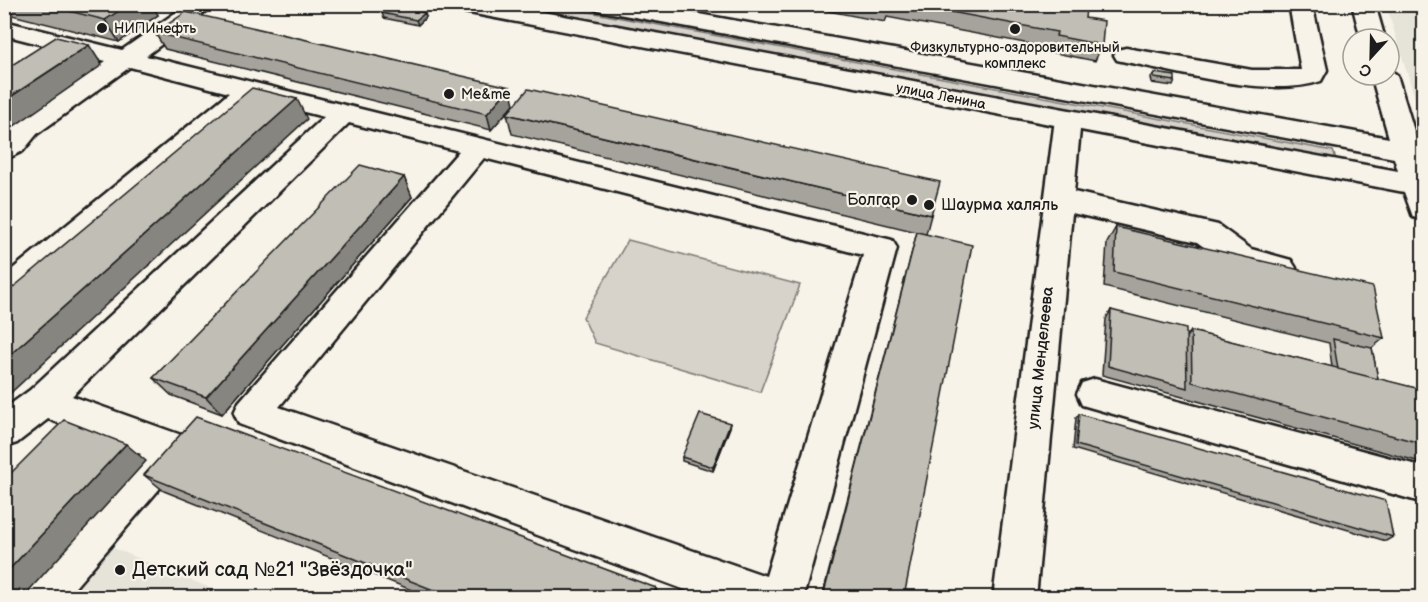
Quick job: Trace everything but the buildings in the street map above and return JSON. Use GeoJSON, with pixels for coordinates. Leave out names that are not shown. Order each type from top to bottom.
{"type":"FeatureCollection","features":[{"type":"Feature","properties":{"kind":"main road"},"geometry":{"type":"LineString","coordinates":[[4,151],[27,128],[204,4]]}},
{"type":"Feature","properties":{"kind":"main road","name":"улица Ленина"},"geometry":{"type":"LineString","coordinates":[[459,4],[1068,120],[1421,194]]}},
{"type":"Feature","properties":{"kind":"main road","name":"улица Ленина"},"geometry":{"type":"LineString","coordinates":[[602,4],[1415,152]]}},
{"type":"Feature","properties":{"kind":"main road"},"geometry":{"type":"LineString","coordinates":[[1126,55],[1252,78],[1306,78],[1312,76],[1314,70],[1300,4]]}},
{"type":"Feature","properties":{"kind":"main road"},"geometry":{"type":"LineString","coordinates":[[1363,4],[1370,27]]}},
{"type":"Feature","properties":{"kind":"main road"},"geometry":{"type":"LineString","coordinates":[[4,28],[881,248],[781,597]]}},
{"type":"Feature","properties":{"kind":"main road"},"geometry":{"type":"LineString","coordinates":[[33,60],[62,42]]}},
{"type":"Feature","properties":{"kind":"main road"},"geometry":{"type":"LineString","coordinates":[[1389,87],[1415,152],[1421,194]]}},
{"type":"Feature","properties":{"kind":"main road"},"geometry":{"type":"LineString","coordinates":[[4,295],[249,89]]}},
{"type":"Feature","properties":{"kind":"main road"},"geometry":{"type":"LineString","coordinates":[[4,431],[43,401],[344,113]]}},
{"type":"Feature","properties":{"kind":"main road","name":"улица Менделеева"},"geometry":{"type":"LineString","coordinates":[[1016,597],[1068,120]]}},
{"type":"Feature","properties":{"kind":"main road"},"geometry":{"type":"LineString","coordinates":[[477,147],[252,413],[766,597]]}},
{"type":"Feature","properties":{"kind":"main road"},"geometry":{"type":"LineString","coordinates":[[1058,199],[1207,233],[1242,259],[1306,274]]}},
{"type":"Feature","properties":{"kind":"main road"},"geometry":{"type":"LineString","coordinates":[[1095,394],[1424,485]]}},
{"type":"Feature","properties":{"kind":"main road"},"geometry":{"type":"LineString","coordinates":[[37,597],[171,448],[43,401]]}},
{"type":"Feature","properties":{"kind":"shaded area"},"geometry":{"type":"Polygon","coordinates":[[[511,5],[552,5],[1333,151],[1336,159],[511,5]]]}},
{"type":"Feature","properties":{"kind":"shaded area"},"geometry":{"type":"Polygon","coordinates":[[[1386,5],[1423,5],[1423,123],[1401,53],[1401,27],[1393,27],[1386,5]]]}},
{"type":"Feature","properties":{"kind":"shaded area"},"geometry":{"type":"Polygon","coordinates":[[[628,240],[800,285],[760,392],[595,343],[583,317],[628,240]]]}},
{"type":"Feature","properties":{"kind":"shaded area","name":"Детский сад №21 \"Звёздочка\""},"geometry":{"type":"Polygon","coordinates":[[[99,542],[232,597],[51,598],[99,542]]]}},
{"type":"Feature","properties":{"kind":"place","name":"НИПИнефть"},"geometry":{"type":"Point","coordinates":[102,28]}},
{"type":"Feature","properties":{"kind":"place","name":"Физкультурно-оздоровительный комплекс"},"geometry":{"type":"Point","coordinates":[1015,29]}},
{"type":"Feature","properties":{"kind":"place","name":"Me&me"},"geometry":{"type":"Point","coordinates":[449,94]}},
{"type":"Feature","properties":{"kind":"place","name":"Болгар"},"geometry":{"type":"Point","coordinates":[912,200]}},
{"type":"Feature","properties":{"kind":"place","name":"Шаурма халяль"},"geometry":{"type":"Point","coordinates":[929,205]}},
{"type":"Feature","properties":{"kind":"place","name":"Детский сад №21 \"Звёздочка\""},"geometry":{"type":"Point","coordinates":[120,570]}}]}
